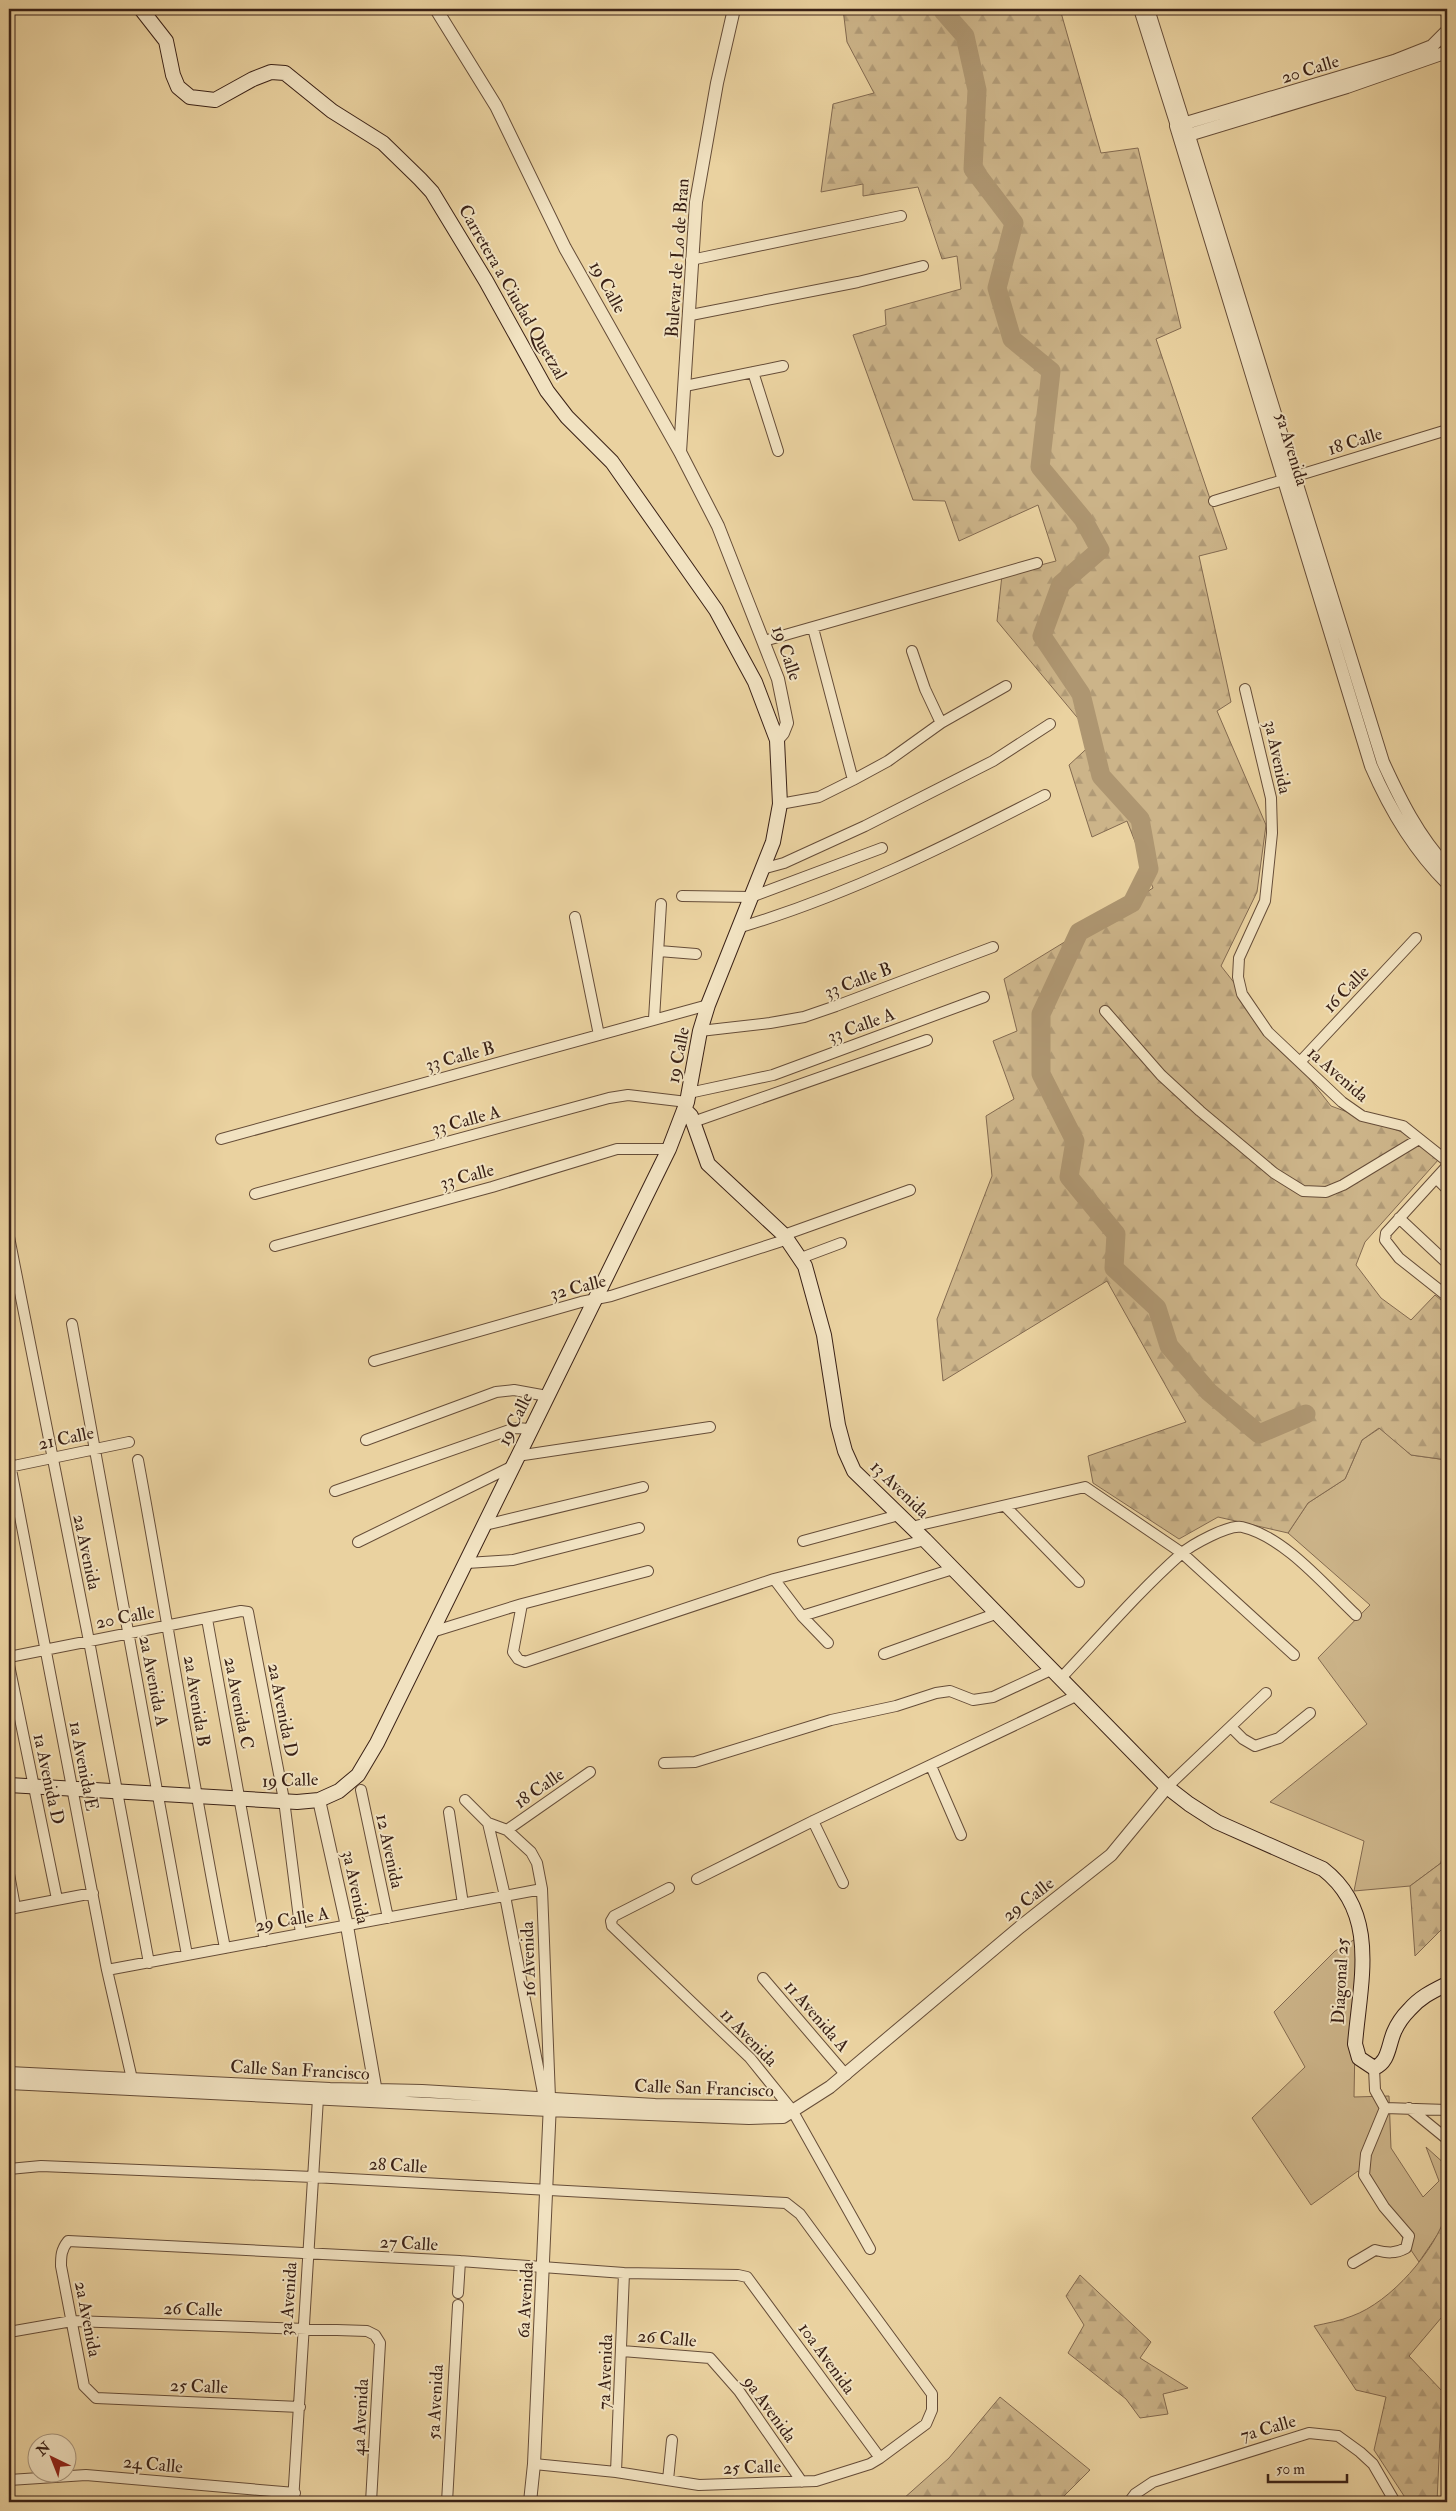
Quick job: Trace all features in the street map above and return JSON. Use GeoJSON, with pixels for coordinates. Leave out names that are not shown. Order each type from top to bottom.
{"type":"FeatureCollection","features":[{"type":"Feature","properties":{"kind":"main road","name":"Carretera a Ciudad Quetzal"},"geometry":{"type":"LineString","coordinates":[[141,9],[166,41],[173,74],[178,87],[190,97],[216,100],[253,79],[271,72],[285,73],[332,112],[384,143],[432,192],[486,280],[547,391],[567,417],[612,462],[716,610],[755,682],[777,740]]}},
{"type":"Feature","properties":{"kind":"main road","name":"19 Calle"},"geometry":{"type":"LineString","coordinates":[[9,1785],[195,1795],[240,1800],[319,1800],[339,1792],[358,1775],[377,1743],[468,1563],[515,1461],[597,1298],[688,1107],[700,1031],[708,1005],[741,927],[773,842],[780,804],[777,740]]}},
{"type":"Feature","properties":{"kind":"main road","name":"13 Avenida"},"geometry":{"type":"LineString","coordinates":[[688,1107],[708,1164],[786,1237],[801,1258],[810,1279],[824,1335],[845,1451],[854,1471],[925,1540],[1167,1787]]}},
{"type":"Feature","properties":{"kind":"main road","name":"Diagonal 25"},"geometry":{"type":"LineString","coordinates":[[1167,1787],[1217,1822],[1323,1870],[1336,1880],[1346,1892],[1359,1921],[1364,1950],[1356,2053],[1364,2063],[1374,2068]]}},
{"type":"Feature","properties":{"kind":"main road"},"geometry":{"type":"LineString","coordinates":[[1374,2068],[1384,2061],[1394,2031],[1408,2011],[1420,1998],[1447,1984]]}},
{"type":"Feature","properties":{"kind":"street","name":"19 Calle"},"geometry":{"type":"LineString","coordinates":[[436,9],[496,106],[564,248],[680,452],[718,526],[764,641],[784,704],[787,723],[783,734],[777,740]]}},
{"type":"Feature","properties":{"kind":"street","name":"Bulevar de Lo de Bran"},"geometry":{"type":"LineString","coordinates":[[680,452],[696,202],[717,83],[734,9]]}},
{"type":"Feature","properties":{"kind":"street","name":"5a Avenida"},"geometry":{"type":"LineString","coordinates":[[1139,9],[1182,131]]}},
{"type":"Feature","properties":{"kind":"street","name":"5a Avenida"},"geometry":{"type":"LineString","coordinates":[[1148,9],[1182,131],[1288,479],[1371,766],[1385,798],[1407,836],[1447,882]]}},
{"type":"Feature","properties":{"kind":"street"},"geometry":{"type":"LineString","coordinates":[[1445,9],[1447,16]]}},
{"type":"Feature","properties":{"kind":"street","name":"20 Calle"},"geometry":{"type":"LineString","coordinates":[[1182,131],[1394,61],[1432,46],[1447,31]]}},
{"type":"Feature","properties":{"kind":"street","name":"20 Calle"},"geometry":{"type":"LineString","coordinates":[[1182,131],[1347,88],[1447,52]]}},
{"type":"Feature","properties":{"kind":"street"},"geometry":{"type":"LineString","coordinates":[[691,260],[901,216]]}},
{"type":"Feature","properties":{"kind":"street"},"geometry":{"type":"LineString","coordinates":[[690,314],[858,282],[923,266]]}},
{"type":"Feature","properties":{"kind":"street"},"geometry":{"type":"LineString","coordinates":[[685,386],[784,366]]}},
{"type":"Feature","properties":{"kind":"street"},"geometry":{"type":"LineString","coordinates":[[753,372],[778,450]]}},
{"type":"Feature","properties":{"kind":"street","name":"18 Calle"},"geometry":{"type":"LineString","coordinates":[[1214,501],[1447,430]]}},
{"type":"Feature","properties":{"kind":"street","name":"5a Avenida"},"geometry":{"type":"LineString","coordinates":[[1288,479],[1383,762],[1398,797],[1418,831],[1447,867]]}},
{"type":"Feature","properties":{"kind":"street"},"geometry":{"type":"LineString","coordinates":[[764,641],[1037,563]]}},
{"type":"Feature","properties":{"kind":"street"},"geometry":{"type":"LineString","coordinates":[[813,628],[853,780]]}},
{"type":"Feature","properties":{"kind":"street"},"geometry":{"type":"LineString","coordinates":[[912,651],[925,689],[941,723]]}},
{"type":"Feature","properties":{"kind":"street"},"geometry":{"type":"LineString","coordinates":[[780,804],[818,797],[853,780],[888,761],[941,723],[1006,686]]}},
{"type":"Feature","properties":{"kind":"street","name":"3a Avenida"},"geometry":{"type":"LineString","coordinates":[[1238,977],[1239,958],[1265,902],[1272,833],[1271,798],[1245,689]]}},
{"type":"Feature","properties":{"kind":"street"},"geometry":{"type":"LineString","coordinates":[[762,869],[784,863],[866,826],[993,761],[1050,724]]}},
{"type":"Feature","properties":{"kind":"street"},"geometry":{"type":"LineString","coordinates":[[741,927],[833,896],[896,870],[1045,796]]}},
{"type":"Feature","properties":{"kind":"street"},"geometry":{"type":"LineString","coordinates":[[682,896],[751,897],[882,848]]}},
{"type":"Feature","properties":{"kind":"street"},"geometry":{"type":"LineString","coordinates":[[654,1020],[661,904]]}},
{"type":"Feature","properties":{"kind":"street"},"geometry":{"type":"LineString","coordinates":[[575,917],[598,1035]]}},
{"type":"Feature","properties":{"kind":"street","name":"16 Calle"},"geometry":{"type":"LineString","coordinates":[[1300,1062],[1416,938]]}},
{"type":"Feature","properties":{"kind":"street","name":"33 Calle B"},"geometry":{"type":"LineString","coordinates":[[700,1031],[770,1023],[804,1016],[836,1006],[993,947]]}},
{"type":"Feature","properties":{"kind":"street"},"geometry":{"type":"LineString","coordinates":[[659,952],[696,954]]}},
{"type":"Feature","properties":{"kind":"street","name":"1a Avenida"},"geometry":{"type":"LineString","coordinates":[[1238,977],[1242,994],[1268,1032],[1342,1102],[1362,1116],[1403,1126],[1447,1161]]}},
{"type":"Feature","properties":{"kind":"street","name":"33 Calle A"},"geometry":{"type":"LineString","coordinates":[[255,1194],[609,1098],[628,1095],[688,1107],[984,997]]}},
{"type":"Feature","properties":{"kind":"street","name":"33 Calle B"},"geometry":{"type":"LineString","coordinates":[[221,1139],[708,1005]]}},
{"type":"Feature","properties":{"kind":"street"},"geometry":{"type":"LineString","coordinates":[[1105,1011],[1161,1075],[1200,1111],[1274,1173],[1303,1191],[1326,1192],[1343,1185],[1419,1139]]}},
{"type":"Feature","properties":{"kind":"street"},"geometry":{"type":"LineString","coordinates":[[688,1107],[927,1040]]}},
{"type":"Feature","properties":{"kind":"street","name":"33 Calle"},"geometry":{"type":"LineString","coordinates":[[275,1246],[492,1187],[617,1149],[669,1149]]}},
{"type":"Feature","properties":{"kind":"street"},"geometry":{"type":"LineString","coordinates":[[1447,1166],[1386,1233],[1386,1244],[1399,1258],[1447,1296]]}},
{"type":"Feature","properties":{"kind":"street"},"geometry":{"type":"LineString","coordinates":[[1436,1178],[1447,1189]]}},
{"type":"Feature","properties":{"kind":"street","name":"32 Calle"},"geometry":{"type":"LineString","coordinates":[[374,1362],[597,1298],[610,1296],[786,1237],[910,1190]]}},
{"type":"Feature","properties":{"kind":"street"},"geometry":{"type":"LineString","coordinates":[[1399,1218],[1447,1263]]}},
{"type":"Feature","properties":{"kind":"street","name":"2a Avenida"},"geometry":{"type":"LineString","coordinates":[[9,1238],[12,1276],[52,1458],[89,1642],[149,1962]]}},
{"type":"Feature","properties":{"kind":"street"},"geometry":{"type":"LineString","coordinates":[[801,1258],[841,1243]]}},
{"type":"Feature","properties":{"kind":"street","name":"2a Avenida A"},"geometry":{"type":"LineString","coordinates":[[72,1324],[93,1450],[187,1956]]}},
{"type":"Feature","properties":{"kind":"street"},"geometry":{"type":"LineString","coordinates":[[366,1440],[496,1392],[514,1390],[547,1396]]}},
{"type":"Feature","properties":{"kind":"street"},"geometry":{"type":"LineString","coordinates":[[358,1542],[515,1461],[710,1427]]}},
{"type":"Feature","properties":{"kind":"street"},"geometry":{"type":"LineString","coordinates":[[335,1490],[514,1428],[531,1429]]}},
{"type":"Feature","properties":{"kind":"street","name":"21 Calle"},"geometry":{"type":"LineString","coordinates":[[9,1464],[52,1458],[129,1442]]}},
{"type":"Feature","properties":{"kind":"street","name":"2a Avenida B"},"geometry":{"type":"LineString","coordinates":[[138,1460],[169,1626],[195,1795],[225,1948]]}},
{"type":"Feature","properties":{"kind":"street","name":"1a Avenida E"},"geometry":{"type":"LineString","coordinates":[[9,1464],[107,1970],[132,2079]]}},
{"type":"Feature","properties":{"kind":"street"},"geometry":{"type":"LineString","coordinates":[[485,1525],[643,1487]]}},
{"type":"Feature","properties":{"kind":"street"},"geometry":{"type":"LineString","coordinates":[[911,1527],[1006,1507],[1085,1487],[1182,1553],[1294,1655]]}},
{"type":"Feature","properties":{"kind":"street"},"geometry":{"type":"LineString","coordinates":[[1006,1507],[1079,1582]]}},
{"type":"Feature","properties":{"kind":"street"},"geometry":{"type":"LineString","coordinates":[[803,1541],[899,1515]]}},
{"type":"Feature","properties":{"kind":"street"},"geometry":{"type":"LineString","coordinates":[[664,1763],[695,1762],[831,1720],[896,1706],[936,1693],[950,1691],[973,1700],[993,1697],[1057,1674],[1182,1553],[1227,1528],[1240,1527],[1249,1529],[1284,1547],[1356,1615]]}},
{"type":"Feature","properties":{"kind":"street"},"geometry":{"type":"LineString","coordinates":[[468,1563],[513,1560],[638,1528]]}},
{"type":"Feature","properties":{"kind":"street"},"geometry":{"type":"LineString","coordinates":[[522,1604],[513,1652],[518,1659],[525,1662],[774,1579],[925,1540]]}},
{"type":"Feature","properties":{"kind":"street"},"geometry":{"type":"LineString","coordinates":[[802,1616],[953,1569]]}},
{"type":"Feature","properties":{"kind":"street"},"geometry":{"type":"LineString","coordinates":[[432,1632],[522,1604],[648,1572]]}},
{"type":"Feature","properties":{"kind":"street"},"geometry":{"type":"LineString","coordinates":[[774,1579],[802,1616],[828,1643]]}},
{"type":"Feature","properties":{"kind":"street","name":"20 Calle"},"geometry":{"type":"LineString","coordinates":[[9,1657],[248,1612]]}},
{"type":"Feature","properties":{"kind":"street","name":"2a Avenida D"},"geometry":{"type":"LineString","coordinates":[[248,1612],[284,1800],[301,1934]]}},
{"type":"Feature","properties":{"kind":"street"},"geometry":{"type":"LineString","coordinates":[[884,1654],[998,1614]]}},
{"type":"Feature","properties":{"kind":"street","name":"2a Avenida C"},"geometry":{"type":"LineString","coordinates":[[207,1619],[266,1941]]}},
{"type":"Feature","properties":{"kind":"street","name":"1a Avenida D"},"geometry":{"type":"LineString","coordinates":[[9,1665],[57,1900]]}},
{"type":"Feature","properties":{"kind":"street","name":"29 Calle"},"geometry":{"type":"LineString","coordinates":[[792,2110],[809,2101],[846,2074],[1013,1933],[1111,1855],[1167,1787],[1266,1693]]}},
{"type":"Feature","properties":{"kind":"street"},"geometry":{"type":"LineString","coordinates":[[697,1879],[813,1821],[1078,1695]]}},
{"type":"Feature","properties":{"kind":"street"},"geometry":{"type":"LineString","coordinates":[[1231,1727],[1243,1739],[1255,1746],[1279,1738],[1310,1714]]}},
{"type":"Feature","properties":{"kind":"street"},"geometry":{"type":"LineString","coordinates":[[931,1766],[961,1835]]}},
{"type":"Feature","properties":{"kind":"street","name":"18 Calle"},"geometry":{"type":"LineString","coordinates":[[507,1830],[590,1772]]}},
{"type":"Feature","properties":{"kind":"street","name":"12 Avenida"},"geometry":{"type":"LineString","coordinates":[[361,1790],[388,1918]]}},
{"type":"Feature","properties":{"kind":"street","name":"3a Avenida"},"geometry":{"type":"LineString","coordinates":[[319,1800],[347,1926],[377,2096]]}},
{"type":"Feature","properties":{"kind":"street"},"geometry":{"type":"LineString","coordinates":[[465,1800],[488,1823],[507,1830]]}},
{"type":"Feature","properties":{"kind":"street"},"geometry":{"type":"LineString","coordinates":[[449,1812],[463,1904]]}},
{"type":"Feature","properties":{"kind":"street"},"geometry":{"type":"LineString","coordinates":[[813,1821],[843,1883]]}},
{"type":"Feature","properties":{"kind":"street"},"geometry":{"type":"LineString","coordinates":[[488,1823],[548,2102]]}},
{"type":"Feature","properties":{"kind":"street","name":"16 Avenida"},"geometry":{"type":"LineString","coordinates":[[507,1830],[531,1852],[537,1863],[542,1889],[548,2102]]}},
{"type":"Feature","properties":{"kind":"street"},"geometry":{"type":"LineString","coordinates":[[9,1874],[12,1908],[93,1893]]}},
{"type":"Feature","properties":{"kind":"street","name":"11 Avenida"},"geometry":{"type":"LineString","coordinates":[[669,1888],[614,1916],[611,1921],[612,1926],[750,2058],[792,2110],[870,2249]]}},
{"type":"Feature","properties":{"kind":"street","name":"29 Calle A"},"geometry":{"type":"LineString","coordinates":[[107,1970],[542,1889]]}},
{"type":"Feature","properties":{"kind":"street","name":"11 Avenida A"},"geometry":{"type":"LineString","coordinates":[[763,1978],[846,2074]]}},
{"type":"Feature","properties":{"kind":"street"},"geometry":{"type":"LineString","coordinates":[[1353,2263],[1375,2250],[1390,2253],[1399,2252],[1406,2248],[1409,2236],[1384,2207],[1364,2175],[1364,2165],[1369,2146],[1381,2122],[1385,2108],[1375,2090],[1374,2068]]}},
{"type":"Feature","properties":{"kind":"street","name":"Calle San Francisco"},"geometry":{"type":"LineString","coordinates":[[9,2073],[132,2079],[377,2096],[548,2102],[749,2118],[784,2117],[792,2110]]}},
{"type":"Feature","properties":{"kind":"street","name":"Calle San Francisco"},"geometry":{"type":"LineString","coordinates":[[9,2083],[318,2098],[377,2096]]}},
{"type":"Feature","properties":{"kind":"street","name":"3a Avenida"},"geometry":{"type":"LineString","coordinates":[[294,2498],[318,2098]]}},
{"type":"Feature","properties":{"kind":"street","name":"6a Avenida"},"geometry":{"type":"LineString","coordinates":[[530,2502],[534,2464],[544,2266],[548,2102]]}},
{"type":"Feature","properties":{"kind":"street"},"geometry":{"type":"LineString","coordinates":[[1385,2108],[1446,2108]]}},
{"type":"Feature","properties":{"kind":"street"},"geometry":{"type":"LineString","coordinates":[[1408,2108],[1447,2139]]}},
{"type":"Feature","properties":{"kind":"street","name":"28 Calle"},"geometry":{"type":"LineString","coordinates":[[9,2169],[41,2166],[314,2176],[786,2203],[800,2214],[932,2394]]}},
{"type":"Feature","properties":{"kind":"street","name":"2a Avenida"},"geometry":{"type":"LineString","coordinates":[[68,2241],[61,2251],[61,2266],[84,2386],[89,2394],[96,2398]]}},
{"type":"Feature","properties":{"kind":"street","name":"27 Calle"},"geometry":{"type":"LineString","coordinates":[[68,2241],[460,2261],[624,2273],[738,2275],[747,2277]]}},
{"type":"Feature","properties":{"kind":"street"},"geometry":{"type":"LineString","coordinates":[[458,2293],[460,2261]]}},
{"type":"Feature","properties":{"kind":"street","name":"7a Avenida"},"geometry":{"type":"LineString","coordinates":[[616,2472],[624,2273]]}},
{"type":"Feature","properties":{"kind":"street","name":"10a Avenida"},"geometry":{"type":"LineString","coordinates":[[747,2277],[880,2458]]}},
{"type":"Feature","properties":{"kind":"street","name":"5a Avenida"},"geometry":{"type":"LineString","coordinates":[[447,2502],[458,2305]]}},
{"type":"Feature","properties":{"kind":"street","name":"26 Calle"},"geometry":{"type":"LineString","coordinates":[[9,2332],[72,2321],[367,2331],[375,2335]]}},
{"type":"Feature","properties":{"kind":"street","name":"4a Avenida"},"geometry":{"type":"LineString","coordinates":[[371,2502],[380,2343],[375,2335]]}},
{"type":"Feature","properties":{"kind":"street","name":"26 Calle"},"geometry":{"type":"LineString","coordinates":[[622,2351],[710,2358]]}},
{"type":"Feature","properties":{"kind":"street","name":"9a Avenida"},"geometry":{"type":"LineString","coordinates":[[710,2358],[738,2391],[802,2482]]}},
{"type":"Feature","properties":{"kind":"street","name":"25 Calle"},"geometry":{"type":"LineString","coordinates":[[534,2464],[616,2472],[699,2485],[816,2481],[870,2464],[926,2424],[932,2410],[932,2394]]}},
{"type":"Feature","properties":{"kind":"street","name":"25 Calle"},"geometry":{"type":"LineString","coordinates":[[96,2398],[300,2407]]}},
{"type":"Feature","properties":{"kind":"street","name":"7a Calle"},"geometry":{"type":"LineString","coordinates":[[1129,2502],[1135,2494],[1153,2482],[1309,2433],[1338,2436],[1360,2452],[1373,2464],[1395,2502]]}},
{"type":"Feature","properties":{"kind":"street"},"geometry":{"type":"LineString","coordinates":[[668,2480],[672,2440]]}},
{"type":"Feature","properties":{"kind":"street","name":"24 Calle"},"geometry":{"type":"LineString","coordinates":[[9,2480],[86,2474],[294,2498]]}},
{"type":"Feature","properties":{"kind":"green space"},"geometry":{"type":"Polygon","coordinates":[[[843,9],[1060,9],[1101,153],[1138,148],[1181,328],[1156,339],[1227,549],[1199,556],[1231,702],[1217,711],[1266,825],[1257,892],[1221,966],[1331,1106],[1402,1132],[1439,1159],[1365,1242],[1356,1265],[1381,1298],[1411,1320],[1435,1295],[1447,1305],[1447,1460],[1411,1455],[1379,1428],[1362,1440],[1345,1479],[1308,1503],[1288,1533],[1218,1517],[1179,1539],[1093,1483],[1088,1456],[1186,1422],[1107,1281],[943,1381],[937,1319],[992,1176],[986,1116],[1014,1099],[993,1041],[1017,1031],[1004,979],[1153,888],[1127,821],[1092,837],[1069,765],[1096,740],[997,621],[1002,575],[1056,561],[1038,505],[959,541],[945,501],[913,500],[853,335],[886,325],[885,310],[961,289],[957,256],[942,259],[918,187],[863,196],[863,184],[821,192],[833,104],[874,93],[847,42],[843,9]]]}},
{"type":"Feature","properties":{"kind":"green space"},"geometry":{"type":"Polygon","coordinates":[[[1380,1428],[1411,1455],[1447,1460],[1447,1829],[1441,1863],[1410,1886],[1354,1891],[1364,1841],[1270,1802],[1367,1724],[1318,1658],[1370,1605],[1288,1533],[1308,1503],[1345,1479],[1362,1440],[1380,1428]]]}},
{"type":"Feature","properties":{"kind":"green space"},"geometry":{"type":"Polygon","coordinates":[[[1447,1829],[1447,1924],[1415,1956],[1410,1886],[1441,1863],[1447,1829]]]}},
{"type":"Feature","properties":{"kind":"green space"},"geometry":{"type":"Polygon","coordinates":[[[1357,1938],[1354,2097],[1389,2096],[1391,2148],[1423,2197],[1439,2181],[1426,2147],[1447,2166],[1447,2212],[1442,2228],[1419,2262],[1358,2171],[1311,2205],[1252,2118],[1305,2067],[1274,2012],[1335,1951],[1357,1938]]]}},
{"type":"Feature","properties":{"kind":"green space"},"geometry":{"type":"Polygon","coordinates":[[[1447,2212],[1447,2311],[1409,2356],[1442,2391],[1437,2502],[1408,2502],[1374,2450],[1386,2397],[1356,2390],[1314,2326],[1343,2319],[1367,2309],[1396,2287],[1410,2273],[1433,2243],[1447,2212]]]}},
{"type":"Feature","properties":{"kind":"green space"},"geometry":{"type":"Polygon","coordinates":[[[1080,2275],[1151,2342],[1140,2358],[1188,2388],[1163,2394],[1168,2414],[1140,2418],[1126,2399],[1068,2353],[1084,2325],[1066,2296],[1080,2275]]]}},
{"type":"Feature","properties":{"kind":"green space"},"geometry":{"type":"Polygon","coordinates":[[[1000,2397],[1090,2470],[1058,2502],[895,2502],[903,2499],[949,2458],[1000,2397]]]}},
{"type":"Feature","properties":{"kind":"waterway"},"geometry":{"type":"LineString","coordinates":[[943,9],[965,36],[977,90],[973,169],[1014,223],[997,288],[1012,339],[1051,371],[1040,467],[1083,519],[1100,550],[1061,584],[1042,636],[1081,694],[1101,776],[1140,819],[1149,869],[1132,903],[1079,932],[1041,1014],[1041,1074],[1075,1141],[1069,1177],[1116,1234],[1114,1268],[1157,1308],[1169,1346],[1209,1392],[1259,1434],[1306,1414]]}}]}
